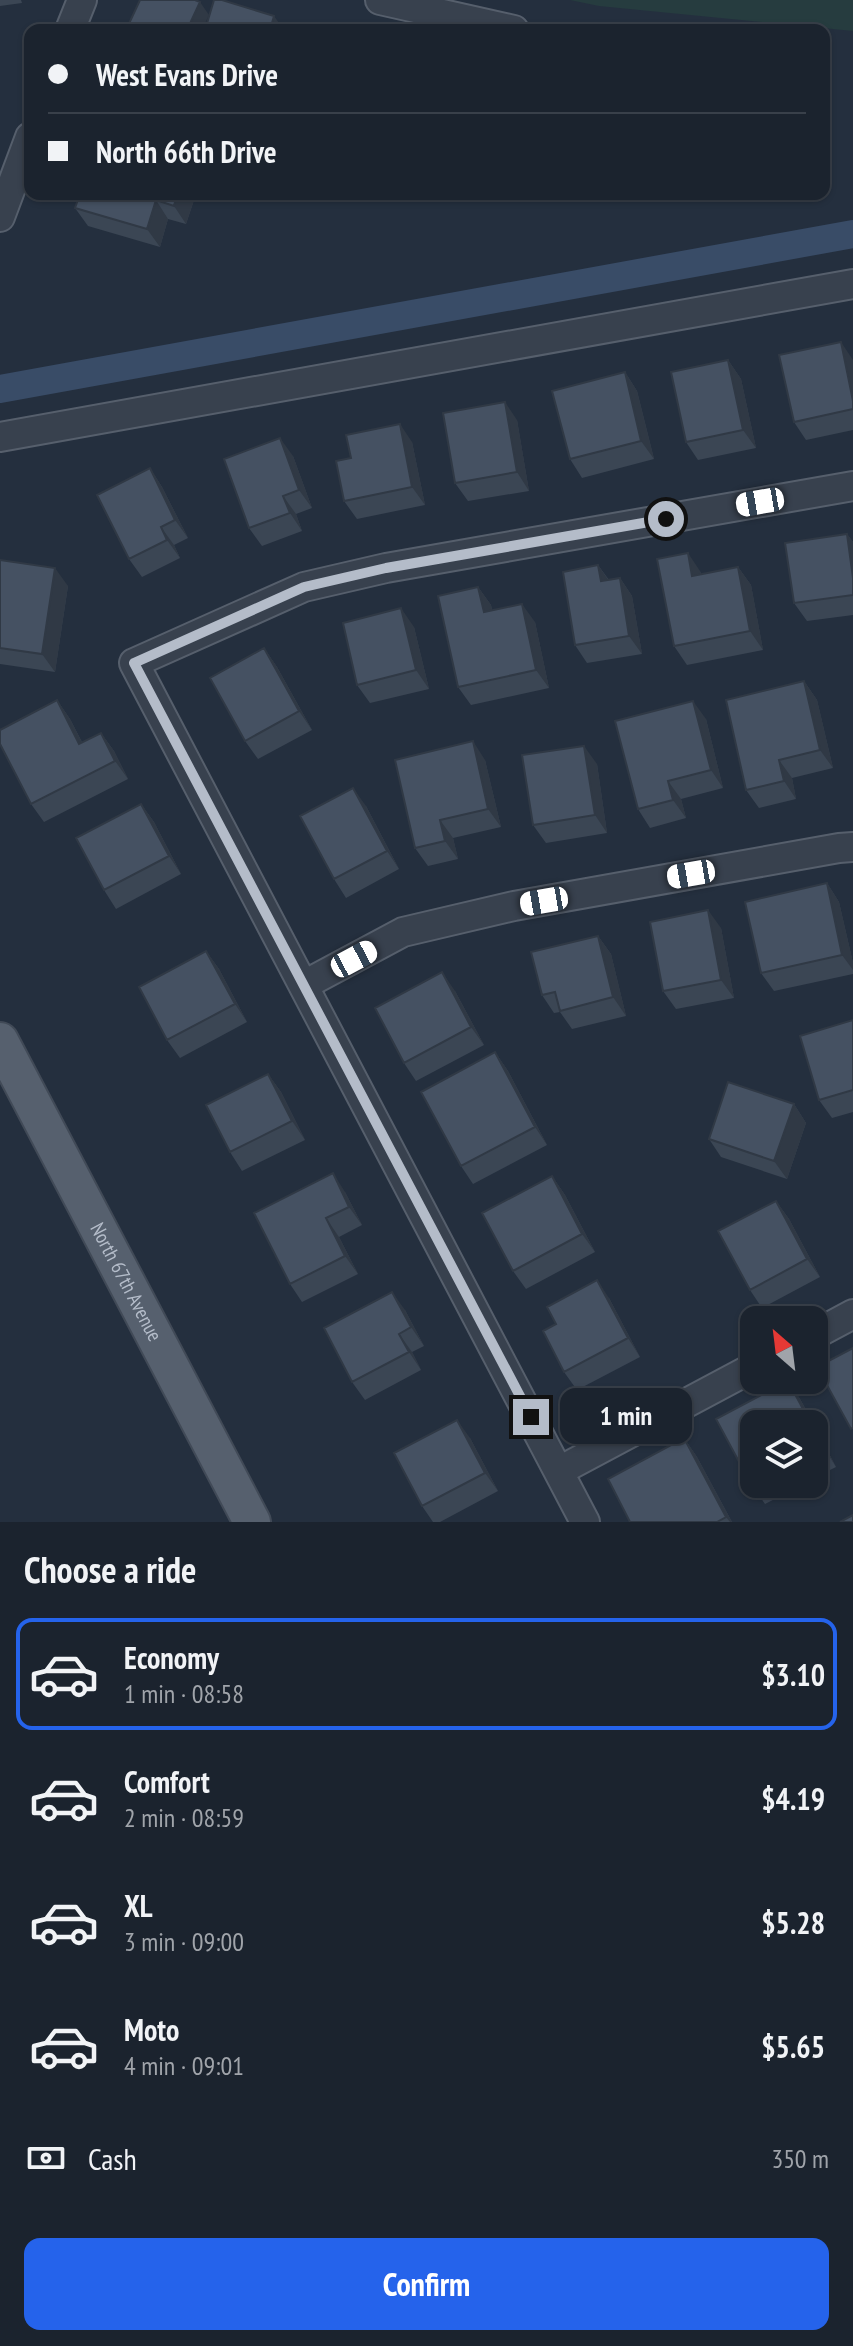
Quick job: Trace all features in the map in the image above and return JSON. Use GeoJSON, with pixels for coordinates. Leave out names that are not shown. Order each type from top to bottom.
{"type":"FeatureCollection","features":[{"type":"Feature","properties":{"kind":"main road","name":"North 67th Avenue"},"geometry":{"type":"LineString","coordinates":[[0,1041],[8,1078],[252,1522]]}},
{"type":"Feature","properties":{"kind":"street"},"geometry":{"type":"LineString","coordinates":[[72,24],[82,0]]}},
{"type":"Feature","properties":{"kind":"street"},"geometry":{"type":"LineString","coordinates":[[380,0],[487,24]]}},
{"type":"Feature","properties":{"kind":"street"},"geometry":{"type":"LineString","coordinates":[[0,217],[24,153]]}},
{"type":"Feature","properties":{"kind":"street"},"geometry":{"type":"LineString","coordinates":[[0,437],[853,284]]}},
{"type":"Feature","properties":{"kind":"street"},"geometry":{"type":"LineString","coordinates":[[585,1522],[134,663],[304,587],[386,568],[853,486]]}},
{"type":"Feature","properties":{"kind":"street"},"geometry":{"type":"LineString","coordinates":[[304,985],[403,932],[514,906],[853,847]]}},
{"type":"Feature","properties":{"kind":"street"},"geometry":{"type":"LineString","coordinates":[[828,1327],[853,1314]]}},
{"type":"Feature","properties":{"kind":"street"},"geometry":{"type":"LineString","coordinates":[[559,1471],[740,1374]]}},
{"type":"Feature","properties":{"kind":"green space"},"geometry":{"type":"Polygon","coordinates":[[[570,0],[853,0],[853,31],[830,29],[830,24],[782,24],[599,6],[570,0]]]}},
{"type":"Feature","properties":{"kind":"building"},"geometry":{"type":"Polygon","coordinates":[[[140,0],[200,2],[190,24],[129,24],[140,0]]]}},
{"type":"Feature","properties":{"kind":"building"},"geometry":{"type":"Polygon","coordinates":[[[214,0],[274,16],[272,24],[207,24],[214,0]]]}},
{"type":"Feature","properties":{"kind":"building"},"geometry":{"type":"Polygon","coordinates":[[[78,200],[156,200],[147,229],[75,208],[78,200]]]}},
{"type":"Feature","properties":{"kind":"building"},"geometry":{"type":"Polygon","coordinates":[[[156,200],[176,200],[174,206],[156,200]]]}},
{"type":"Feature","properties":{"kind":"building"},"geometry":{"type":"Polygon","coordinates":[[[841,342],[853,409],[794,422],[779,355],[841,342]]]}},
{"type":"Feature","properties":{"kind":"building"},"geometry":{"type":"Polygon","coordinates":[[[728,360],[743,430],[686,442],[671,372],[728,360]]]}},
{"type":"Feature","properties":{"kind":"building"},"geometry":{"type":"Polygon","coordinates":[[[625,372],[641,441],[570,459],[552,391],[625,372]]]}},
{"type":"Feature","properties":{"kind":"building"},"geometry":{"type":"Polygon","coordinates":[[[505,402],[517,472],[455,483],[443,413],[505,402]]]}},
{"type":"Feature","properties":{"kind":"building"},"geometry":{"type":"Polygon","coordinates":[[[400,424],[412,487],[344,501],[336,461],[351,458],[346,435],[400,424]]]}},
{"type":"Feature","properties":{"kind":"building"},"geometry":{"type":"Polygon","coordinates":[[[280,438],[299,490],[283,496],[290,513],[249,528],[224,459],[280,438]]]}},
{"type":"Feature","properties":{"kind":"building"},"geometry":{"type":"Polygon","coordinates":[[[150,468],[175,520],[161,527],[167,540],[129,559],[97,495],[150,468]]]}},
{"type":"Feature","properties":{"kind":"building"},"geometry":{"type":"Polygon","coordinates":[[[847,534],[853,595],[794,603],[785,543],[847,534]]]}},
{"type":"Feature","properties":{"kind":"building"},"geometry":{"type":"Polygon","coordinates":[[[688,553],[692,576],[738,567],[750,631],[674,646],[657,559],[688,553]]]}},
{"type":"Feature","properties":{"kind":"building"},"geometry":{"type":"Polygon","coordinates":[[[0,560],[55,568],[42,654],[0,648],[0,560]]]}},
{"type":"Feature","properties":{"kind":"building"},"geometry":{"type":"Polygon","coordinates":[[[598,565],[601,581],[620,578],[629,636],[575,645],[563,572],[598,565]]]}},
{"type":"Feature","properties":{"kind":"building"},"geometry":{"type":"Polygon","coordinates":[[[478,587],[484,612],[522,604],[536,670],[458,687],[438,596],[478,587]]]}},
{"type":"Feature","properties":{"kind":"building"},"geometry":{"type":"Polygon","coordinates":[[[401,608],[416,670],[357,685],[343,623],[401,608]]]}},
{"type":"Feature","properties":{"kind":"building"},"geometry":{"type":"Polygon","coordinates":[[[264,648],[299,711],[245,741],[210,678],[264,648]]]}},
{"type":"Feature","properties":{"kind":"building"},"geometry":{"type":"Polygon","coordinates":[[[804,681],[820,750],[779,760],[784,781],[746,790],[726,700],[804,681]]]}},
{"type":"Feature","properties":{"kind":"building"},"geometry":{"type":"Polygon","coordinates":[[[57,700],[79,744],[101,733],[115,761],[31,804],[0,744],[0,730],[57,700]]]}},
{"type":"Feature","properties":{"kind":"building"},"geometry":{"type":"Polygon","coordinates":[[[693,701],[711,770],[668,781],[673,800],[638,809],[615,721],[693,701]]]}},
{"type":"Feature","properties":{"kind":"building"},"geometry":{"type":"Polygon","coordinates":[[[473,741],[488,809],[440,820],[445,841],[415,848],[395,760],[473,741]]]}},
{"type":"Feature","properties":{"kind":"building"},"geometry":{"type":"Polygon","coordinates":[[[584,746],[595,815],[533,825],[522,755],[584,746]]]}},
{"type":"Feature","properties":{"kind":"building"},"geometry":{"type":"Polygon","coordinates":[[[353,788],[387,851],[334,879],[300,816],[353,788]]]}},
{"type":"Feature","properties":{"kind":"building"},"geometry":{"type":"Polygon","coordinates":[[[141,804],[169,856],[104,890],[76,838],[141,804]]]}},
{"type":"Feature","properties":{"kind":"building"},"geometry":{"type":"Polygon","coordinates":[[[827,883],[842,955],[761,973],[745,902],[827,883]]]}},
{"type":"Feature","properties":{"kind":"building"},"geometry":{"type":"Polygon","coordinates":[[[708,910],[721,980],[663,991],[650,922],[708,910]]]}},
{"type":"Feature","properties":{"kind":"building"},"geometry":{"type":"Polygon","coordinates":[[[598,936],[613,997],[560,1011],[555,992],[542,995],[531,952],[598,936]]]}},
{"type":"Feature","properties":{"kind":"building"},"geometry":{"type":"Polygon","coordinates":[[[206,951],[235,1004],[167,1040],[139,987],[206,951]]]}},
{"type":"Feature","properties":{"kind":"building"},"geometry":{"type":"Polygon","coordinates":[[[442,972],[471,1027],[404,1063],[375,1008],[442,972]]]}},
{"type":"Feature","properties":{"kind":"building"},"geometry":{"type":"Polygon","coordinates":[[[853,1020],[853,1090],[819,1100],[800,1036],[853,1020]]]}},
{"type":"Feature","properties":{"kind":"building"},"geometry":{"type":"Polygon","coordinates":[[[495,1052],[535,1127],[461,1166],[421,1092],[495,1052]]]}},
{"type":"Feature","properties":{"kind":"building"},"geometry":{"type":"Polygon","coordinates":[[[268,1074],[292,1121],[230,1152],[206,1105],[268,1074]]]}},
{"type":"Feature","properties":{"kind":"building"},"geometry":{"type":"Polygon","coordinates":[[[728,1082],[794,1104],[774,1161],[709,1139],[728,1082]]]}},
{"type":"Feature","properties":{"kind":"building"},"geometry":{"type":"Polygon","coordinates":[[[333,1173],[349,1207],[326,1218],[345,1256],[290,1284],[254,1213],[333,1173]]]}},
{"type":"Feature","properties":{"kind":"building"},"geometry":{"type":"Polygon","coordinates":[[[552,1176],[582,1234],[513,1271],[482,1213],[552,1176]]]}},
{"type":"Feature","properties":{"kind":"building"},"geometry":{"type":"Polygon","coordinates":[[[776,1201],[807,1259],[750,1290],[718,1231],[776,1201]]]}},
{"type":"Feature","properties":{"kind":"building"},"geometry":{"type":"Polygon","coordinates":[[[597,1280],[628,1338],[564,1372],[543,1331],[556,1324],[547,1307],[597,1280]]]}},
{"type":"Feature","properties":{"kind":"building"},"geometry":{"type":"Polygon","coordinates":[[[392,1292],[411,1327],[399,1334],[409,1352],[352,1382],[324,1328],[392,1292]]]}},
{"type":"Feature","properties":{"kind":"building"},"geometry":{"type":"Polygon","coordinates":[[[853,1348],[851,1429],[828,1387],[828,1361],[853,1348]]]}},
{"type":"Feature","properties":{"kind":"building"},"geometry":{"type":"Polygon","coordinates":[[[763,1394],[795,1394],[804,1410],[740,1410],[740,1464],[716,1419],[763,1394]]]}},
{"type":"Feature","properties":{"kind":"building"},"geometry":{"type":"Polygon","coordinates":[[[457,1420],[485,1473],[422,1506],[394,1453],[457,1420]]]}},
{"type":"Feature","properties":{"kind":"building"},"geometry":{"type":"Polygon","coordinates":[[[684,1438],[726,1517],[717,1522],[630,1522],[608,1479],[684,1438]]]}},
{"type":"Feature","properties":{"kind":"building"},"geometry":{"type":"Polygon","coordinates":[[[853,1515],[853,1522],[840,1522],[853,1515]]]}},
{"type":"Feature","properties":{"kind":"waterway"},"geometry":{"type":"LineString","coordinates":[[0,389],[853,234]]}},
{"type":"Feature","properties":{"kind":"route"},"geometry":{"type":"LineString","coordinates":[[531,1417],[134,663],[304,587],[386,568],[666,519]]}}]}
